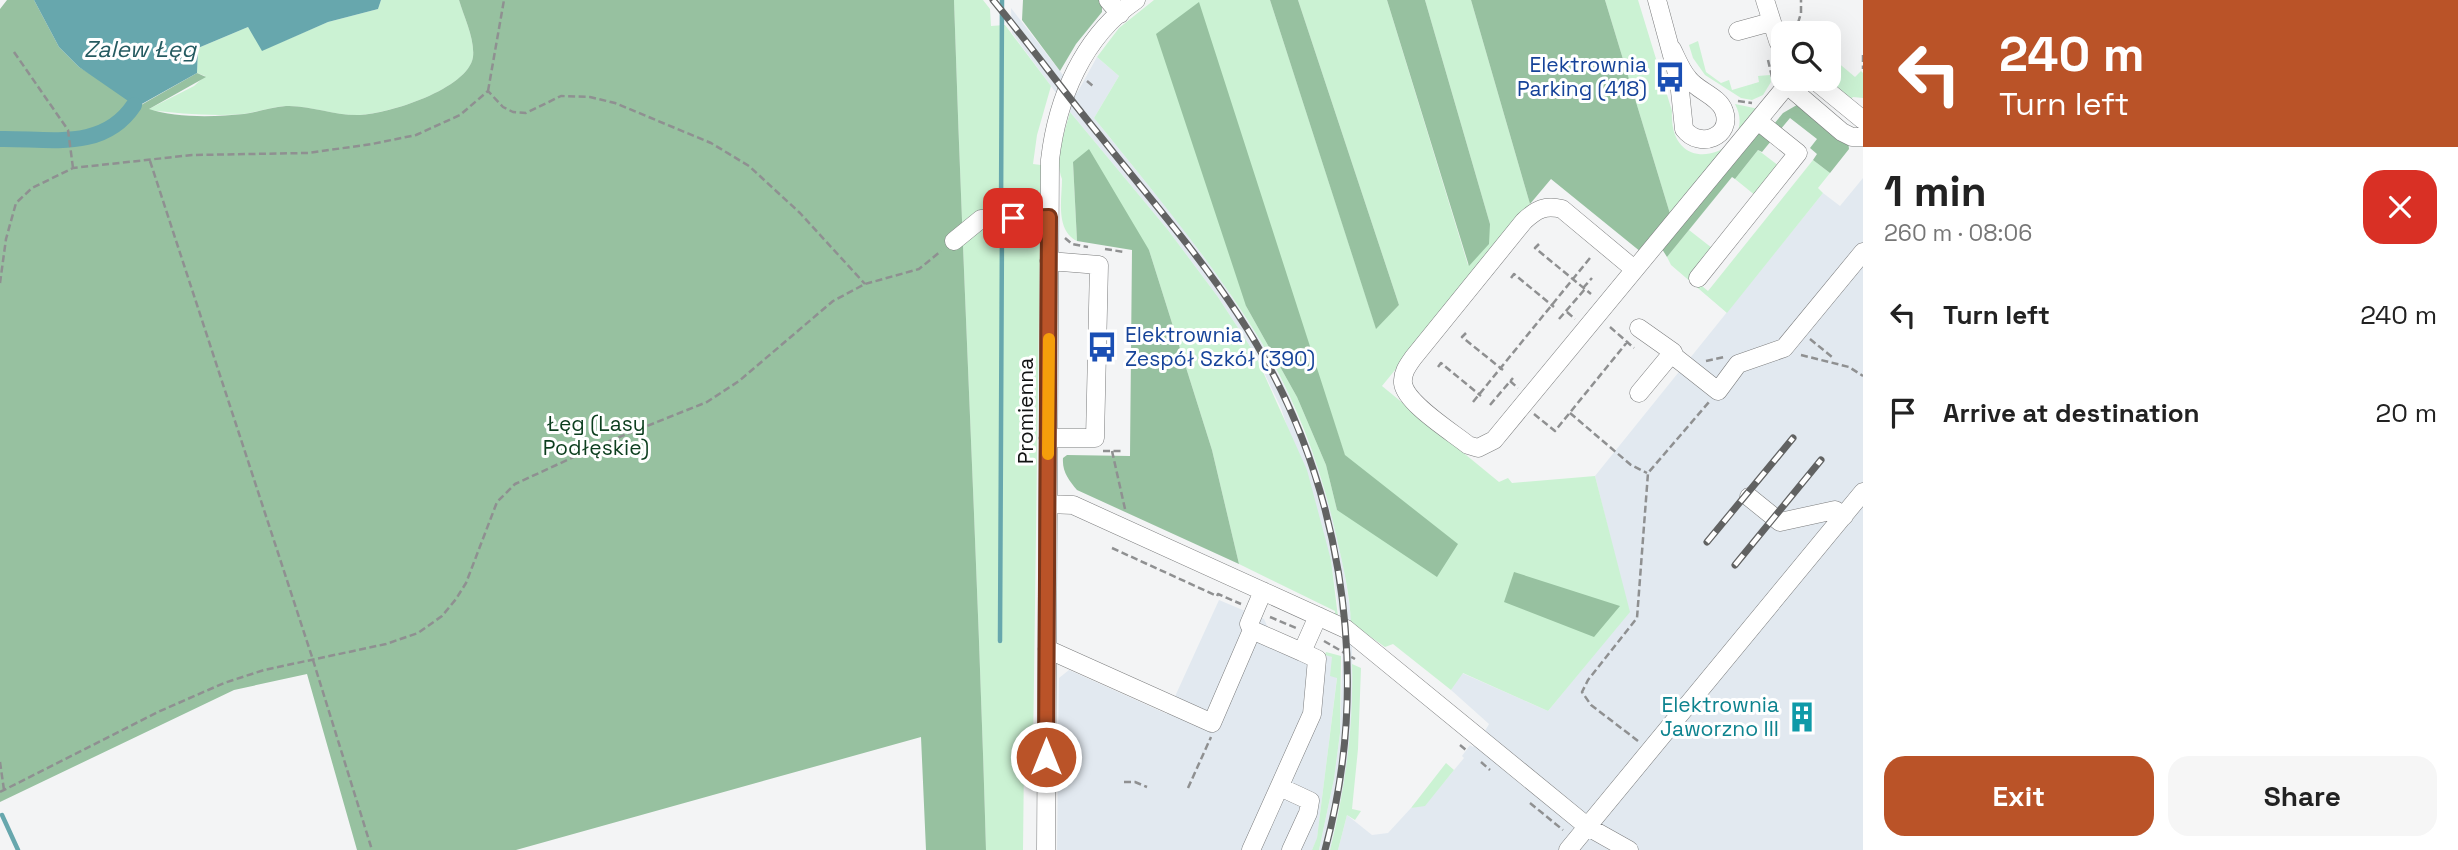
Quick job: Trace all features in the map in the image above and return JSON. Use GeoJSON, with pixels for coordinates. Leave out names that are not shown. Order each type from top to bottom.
{"type":"FeatureCollection","features":[{"type":"Feature","properties":{"kind":"street"},"geometry":{"type":"LineString","coordinates":[[1108,0],[1120,14]]}},
{"type":"Feature","properties":{"kind":"street","name":"Promienna"},"geometry":{"type":"LineString","coordinates":[[1046,850],[1050,160],[1060,106],[1074,74],[1087,51],[1136,0]]}},
{"type":"Feature","properties":{"kind":"street"},"geometry":{"type":"LineString","coordinates":[[1657,0],[1679,82],[1684,129],[1688,135],[1702,140],[1715,137],[1721,132],[1726,118],[1721,105],[1688,79],[1672,49]]}},
{"type":"Feature","properties":{"kind":"street"},"geometry":{"type":"LineString","coordinates":[[1765,0],[1765,23],[1771,32]]}},
{"type":"Feature","properties":{"kind":"street"},"geometry":{"type":"LineString","coordinates":[[1738,31],[1765,23]]}},
{"type":"Feature","properties":{"kind":"street"},"geometry":{"type":"LineString","coordinates":[[1634,269],[1562,209],[1550,206],[1535,211],[1524,220],[1413,358],[1402,381],[1405,390],[1412,401],[1468,445],[1478,448],[1493,440],[1634,269],[1652,251],[1758,121],[1778,91]]}},
{"type":"Feature","properties":{"kind":"street"},"geometry":{"type":"LineString","coordinates":[[1794,91],[1842,132],[1852,137],[1863,137]]}},
{"type":"Feature","properties":{"kind":"street"},"geometry":{"type":"LineString","coordinates":[[1828,91],[1863,120]]}},
{"type":"Feature","properties":{"kind":"street"},"geometry":{"type":"LineString","coordinates":[[1681,114],[1684,107],[1695,98],[1709,97]]}},
{"type":"Feature","properties":{"kind":"street"},"geometry":{"type":"LineString","coordinates":[[1698,278],[1798,153],[1758,121]]}},
{"type":"Feature","properties":{"kind":"street"},"geometry":{"type":"LineString","coordinates":[[954,241],[981,219],[1049,217]]}},
{"type":"Feature","properties":{"kind":"street"},"geometry":{"type":"LineString","coordinates":[[1639,328],[1673,352],[1718,391],[1738,364],[1784,348],[1863,252]]}},
{"type":"Feature","properties":{"kind":"street"},"geometry":{"type":"LineString","coordinates":[[1048,438],[1095,438],[1099,265],[1049,261]]}},
{"type":"Feature","properties":{"kind":"street"},"geometry":{"type":"LineString","coordinates":[[1639,393],[1673,352]]}},
{"type":"Feature","properties":{"kind":"street"},"geometry":{"type":"LineString","coordinates":[[1572,846],[1863,492]]}},
{"type":"Feature","properties":{"kind":"street"},"geometry":{"type":"LineString","coordinates":[[1749,498],[1780,522],[1835,510],[1844,516]]}},
{"type":"Feature","properties":{"kind":"street"},"geometry":{"type":"LineString","coordinates":[[1048,504],[1073,505],[1346,629],[1588,827],[1629,850]]}},
{"type":"Feature","properties":{"kind":"street"},"geometry":{"type":"LineString","coordinates":[[1251,850],[1312,714],[1317,659],[1252,630],[1249,624],[1263,591]]}},
{"type":"Feature","properties":{"kind":"street"},"geometry":{"type":"LineString","coordinates":[[1302,652],[1318,616]]}},
{"type":"Feature","properties":{"kind":"street"},"geometry":{"type":"LineString","coordinates":[[1047,649],[1212,723],[1252,630]]}},
{"type":"Feature","properties":{"kind":"street"},"geometry":{"type":"LineString","coordinates":[[1280,787],[1310,801],[1308,813],[1291,850]]}},
{"type":"Feature","properties":{"kind":"path"},"geometry":{"type":"LineString","coordinates":[[0,283],[6,239],[16,204],[32,188],[73,168],[192,155],[308,153],[416,135],[460,116],[488,91],[504,0]]}},
{"type":"Feature","properties":{"kind":"path"},"geometry":{"type":"LineString","coordinates":[[1799,21],[1801,0]]}},
{"type":"Feature","properties":{"kind":"path"},"geometry":{"type":"LineString","coordinates":[[1765,23],[1771,42]]}},
{"type":"Feature","properties":{"kind":"path"},"geometry":{"type":"LineString","coordinates":[[14,52],[68,130],[73,168]]}},
{"type":"Feature","properties":{"kind":"path"},"geometry":{"type":"LineString","coordinates":[[1863,55],[1863,69]]}},
{"type":"Feature","properties":{"kind":"path"},"geometry":{"type":"LineString","coordinates":[[488,91],[503,107],[513,112],[526,113],[561,96],[590,97],[615,103],[711,143],[749,166],[800,213],[864,284]]}},
{"type":"Feature","properties":{"kind":"path"},"geometry":{"type":"LineString","coordinates":[[150,161],[313,660],[372,850]]}},
{"type":"Feature","properties":{"kind":"path"},"geometry":{"type":"LineString","coordinates":[[1062,233],[1072,244],[1088,247]]}},
{"type":"Feature","properties":{"kind":"path"},"geometry":{"type":"LineString","coordinates":[[0,762],[2,791],[158,712],[224,682],[264,670],[386,644],[418,633],[442,616],[456,599],[466,583],[497,502],[515,484],[602,444],[707,402],[739,381],[833,301],[864,284],[919,269],[954,241]]}},
{"type":"Feature","properties":{"kind":"path"},"geometry":{"type":"LineString","coordinates":[[1539,244],[1535,248],[1591,295]]}},
{"type":"Feature","properties":{"kind":"path"},"geometry":{"type":"LineString","coordinates":[[1100,248],[1124,252]]}},
{"type":"Feature","properties":{"kind":"path"},"geometry":{"type":"LineString","coordinates":[[1473,402],[1590,258]]}},
{"type":"Feature","properties":{"kind":"path"},"geometry":{"type":"LineString","coordinates":[[1557,266],[1560,262]]}},
{"type":"Feature","properties":{"kind":"path"},"geometry":{"type":"LineString","coordinates":[[1511,278],[1514,274],[1533,293],[1553,306]]}},
{"type":"Feature","properties":{"kind":"path"},"geometry":{"type":"LineString","coordinates":[[1559,318],[1592,278]]}},
{"type":"Feature","properties":{"kind":"path"},"geometry":{"type":"LineString","coordinates":[[1520,288],[1524,283]]}},
{"type":"Feature","properties":{"kind":"path"},"geometry":{"type":"LineString","coordinates":[[1501,408],[1492,403],[1511,379],[1537,404],[1531,412],[1555,432],[1639,328]]}},
{"type":"Feature","properties":{"kind":"path"},"geometry":{"type":"LineString","coordinates":[[1466,333],[1462,337],[1502,369]]}},
{"type":"Feature","properties":{"kind":"path"},"geometry":{"type":"LineString","coordinates":[[1438,367],[1441,363],[1480,395]]}},
{"type":"Feature","properties":{"kind":"path"},"geometry":{"type":"LineString","coordinates":[[1643,745],[1591,705],[1582,692],[1637,618],[1648,473],[1718,391]]}},
{"type":"Feature","properties":{"kind":"path"},"geometry":{"type":"LineString","coordinates":[[1570,413],[1631,465],[1648,473]]}},
{"type":"Feature","properties":{"kind":"path"},"geometry":{"type":"LineString","coordinates":[[1098,451],[1121,451]]}},
{"type":"Feature","properties":{"kind":"path"},"geometry":{"type":"LineString","coordinates":[[1112,451],[1126,516]]}},
{"type":"Feature","properties":{"kind":"path"},"geometry":{"type":"LineString","coordinates":[[1188,788],[1217,725],[1212,723]]}},
{"type":"Feature","properties":{"kind":"path"},"geometry":{"type":"LineString","coordinates":[[1480,762],[1499,777]]}},
{"type":"Feature","properties":{"kind":"path"},"geometry":{"type":"LineString","coordinates":[[1125,782],[1135,782],[1147,787]]}},
{"type":"Feature","properties":{"kind":"path"},"geometry":{"type":"LineString","coordinates":[[1527,800],[1572,846]]}},
{"type":"Feature","properties":{"kind":"shaded area"},"geometry":{"type":"Polygon","coordinates":[[[1011,8],[1077,93],[1097,57],[1119,76],[1094,118],[1178,222],[1223,283],[1261,342],[1288,393],[1314,457],[1331,511],[1351,616],[1353,695],[1350,737],[1346,775],[1330,850],[1319,850],[1334,779],[1340,733],[1343,638],[1331,560],[1281,408],[1255,354],[1218,297],[1168,230],[1070,112],[1012,33],[1011,8]]]}},
{"type":"Feature","properties":{"kind":"shaded area","name":"Elektrownia Jaworzno III"},"geometry":{"type":"Polygon","coordinates":[[[1863,178],[1863,850],[1338,850],[1347,815],[1372,835],[1388,833],[1411,808],[1425,805],[1464,758],[1462,756],[1470,745],[1473,747],[1485,731],[1489,724],[1451,690],[1462,673],[1548,711],[1629,612],[1595,476],[1823,193],[1840,206],[1863,178]]]}},
{"type":"Feature","properties":{"kind":"shaded area"},"geometry":{"type":"Polygon","coordinates":[[[1219,600],[1264,619],[1269,630],[1332,657],[1337,677],[1317,839],[1312,850],[1057,850],[1058,770],[1066,763],[1066,748],[1058,739],[1059,678],[1069,670],[1167,714],[1219,600]]]}},
{"type":"Feature","properties":{"kind":"green space","name":"Łęg (Lasy Podłęskie)"},"geometry":{"type":"Polygon","coordinates":[[[7,0],[34,0],[59,47],[79,67],[141,105],[197,73],[206,77],[149,109],[170,114],[208,116],[244,114],[286,106],[341,114],[373,114],[425,98],[457,79],[468,69],[473,57],[471,36],[459,0],[954,0],[986,850],[926,850],[921,737],[516,850],[357,850],[307,674],[234,690],[0,802],[0,9],[7,0]]]}},
{"type":"Feature","properties":{"kind":"green space"},"geometry":{"type":"Polygon","coordinates":[[[381,0],[459,0],[472,43],[473,57],[468,69],[457,79],[425,98],[372,114],[350,115],[294,106],[231,115],[147,110],[194,86],[205,76],[197,73],[198,48],[248,27],[263,50],[328,22],[378,9],[381,0]]]}},
{"type":"Feature","properties":{"kind":"green space"},"geometry":{"type":"Polygon","coordinates":[[[954,0],[983,0],[990,9],[991,26],[1005,25],[1051,86],[1037,135],[1033,164],[1041,165],[1033,753],[1024,759],[1023,850],[986,850],[954,0]]]}},
{"type":"Feature","properties":{"kind":"green space"},"geometry":{"type":"Polygon","coordinates":[[[1023,0],[1106,0],[1102,4],[1102,12],[1076,44],[1060,71],[1022,20],[1023,0]]]}},
{"type":"Feature","properties":{"kind":"green space"},"geometry":{"type":"Polygon","coordinates":[[[1154,0],[1270,0],[1376,328],[1399,305],[1298,0],[1387,0],[1468,265],[1490,224],[1425,0],[1471,0],[1530,204],[1382,386],[1499,482],[1508,478],[1512,483],[1595,476],[1630,612],[1548,711],[1463,673],[1451,690],[1393,644],[1385,647],[1351,623],[1344,570],[1324,487],[1307,436],[1286,387],[1260,340],[1222,282],[1181,226],[1094,118],[1119,76],[1097,57],[1119,28],[1154,0]],[[1294,301],[1246,306],[1297,397],[1326,465],[1337,510],[1457,544],[1345,456],[1294,301]]]}},
{"type":"Feature","properties":{"kind":"green space"},"geometry":{"type":"Polygon","coordinates":[[[1270,0],[1298,0],[1399,305],[1376,329],[1270,0]]]}},
{"type":"Feature","properties":{"kind":"green space"},"geometry":{"type":"Polygon","coordinates":[[[1387,0],[1425,0],[1490,224],[1489,244],[1469,266],[1387,0]]]}},
{"type":"Feature","properties":{"kind":"green space"},"geometry":{"type":"Polygon","coordinates":[[[1471,0],[1605,0],[1671,217],[1641,252],[1551,179],[1530,204],[1471,0]]]}},
{"type":"Feature","properties":{"kind":"green space"},"geometry":{"type":"Polygon","coordinates":[[[1605,0],[1638,0],[1672,111],[1675,134],[1684,148],[1697,154],[1712,153],[1725,147],[1736,136],[1740,121],[1735,104],[1759,109],[1671,217],[1605,0]]]}},
{"type":"Feature","properties":{"kind":"green space"},"geometry":{"type":"Polygon","coordinates":[[[1199,2],[1345,455],[1458,544],[1437,577],[1337,510],[1326,465],[1297,397],[1246,306],[1156,34],[1199,2]]]}},
{"type":"Feature","properties":{"kind":"green space"},"geometry":{"type":"Polygon","coordinates":[[[1698,41],[1706,72],[1721,83],[1729,80],[1732,90],[1759,82],[1758,76],[1770,75],[1771,82],[1763,95],[1752,100],[1741,98],[1705,75],[1693,58],[1689,45],[1698,41]]]}},
{"type":"Feature","properties":{"kind":"green space"},"geometry":{"type":"Polygon","coordinates":[[[1841,65],[1855,77],[1861,71],[1863,73],[1863,98],[1853,97],[1850,100],[1839,91],[1841,65]]]}},
{"type":"Feature","properties":{"kind":"green space"},"geometry":{"type":"Polygon","coordinates":[[[1802,102],[1848,141],[1849,149],[1830,173],[1813,160],[1817,154],[1810,148],[1817,139],[1790,118],[1780,130],[1774,124],[1783,113],[1802,102]]]}},
{"type":"Feature","properties":{"kind":"green space"},"geometry":{"type":"Polygon","coordinates":[[[1070,112],[1168,230],[1218,297],[1255,354],[1307,470],[1331,560],[1338,617],[1335,616],[1335,611],[1239,564],[1212,450],[1149,250],[1073,162],[1077,241],[1065,229],[1061,213],[1062,179],[1059,163],[1070,112]]]}},
{"type":"Feature","properties":{"kind":"green space"},"geometry":{"type":"Polygon","coordinates":[[[1760,133],[1771,141],[1762,152],[1758,150],[1735,179],[1732,177],[1667,257],[1662,249],[1754,134],[1760,133]]]}},
{"type":"Feature","properties":{"kind":"green space"},"geometry":{"type":"Polygon","coordinates":[[[1089,149],[1149,250],[1212,450],[1239,564],[1077,490],[1065,472],[1063,458],[1067,455],[1130,456],[1132,250],[1077,241],[1073,162],[1089,149]]]}},
{"type":"Feature","properties":{"kind":"green space"},"geometry":{"type":"Polygon","coordinates":[[[1758,150],[1779,166],[1756,196],[1735,179],[1758,150]]]}},
{"type":"Feature","properties":{"kind":"green space"},"geometry":{"type":"Polygon","coordinates":[[[1813,160],[1830,173],[1818,188],[1823,193],[1727,313],[1671,265],[1667,257],[1689,230],[1712,248],[1690,276],[1708,291],[1813,160]]]}},
{"type":"Feature","properties":{"kind":"green space"},"geometry":{"type":"Polygon","coordinates":[[[1514,572],[1620,606],[1594,637],[1504,602],[1514,572]]]}},
{"type":"Feature","properties":{"kind":"green space"},"geometry":{"type":"Polygon","coordinates":[[[1326,652],[1341,656],[1340,733],[1334,779],[1319,850],[1312,850],[1317,838],[1337,678],[1330,676],[1332,657],[1325,655],[1326,652]]]}},
{"type":"Feature","properties":{"kind":"green space"},"geometry":{"type":"Polygon","coordinates":[[[1352,664],[1361,668],[1358,749],[1352,809],[1361,811],[1355,820],[1347,815],[1338,850],[1330,850],[1347,758],[1352,711],[1352,664]]]}},
{"type":"Feature","properties":{"kind":"green space"},"geometry":{"type":"Polygon","coordinates":[[[1446,763],[1454,770],[1425,806],[1411,808],[1446,763]]]}},
{"type":"Feature","properties":{"kind":"water","name":"Zalew Łęg"},"geometry":{"type":"Polygon","coordinates":[[[34,0],[381,0],[378,9],[328,22],[262,51],[248,27],[198,48],[197,73],[140,105],[134,105],[79,67],[59,47],[34,0]]]}},
{"type":"Feature","properties":{"kind":"waterway"},"geometry":{"type":"LineString","coordinates":[[1001,213],[1002,0]]}},
{"type":"Feature","properties":{"kind":"waterway"},"geometry":{"type":"LineString","coordinates":[[0,139],[55,140],[91,136],[107,130],[121,120],[134,105]]}},
{"type":"Feature","properties":{"kind":"waterway"},"geometry":{"type":"LineString","coordinates":[[1000,641],[1002,222]]}},
{"type":"Feature","properties":{"kind":"waterway"},"geometry":{"type":"LineString","coordinates":[[2,815],[18,850]]}},
{"type":"Feature","properties":{"kind":"railway"},"geometry":{"type":"LineString","coordinates":[[993,0],[1205,267],[1273,373],[1302,437],[1323,504],[1338,572],[1346,642],[1347,712],[1340,781],[1325,850]]}},
{"type":"Feature","properties":{"kind":"railway"},"geometry":{"type":"LineString","coordinates":[[1707,542],[1793,438]]}},
{"type":"Feature","properties":{"kind":"railway"},"geometry":{"type":"LineString","coordinates":[[1735,565],[1821,460]]}},
{"type":"Feature","properties":{"kind":"slow traffic"},"geometry":{"type":"LineString","coordinates":[[1048,454],[1049,339]]}},
{"type":"Feature","properties":{"kind":"place","name":"Elektrownia Parking (418)"},"geometry":{"type":"Point","coordinates":[1670,77]}},
{"type":"Feature","properties":{"kind":"place","name":"Elektrownia Zespół Szkół (390)"},"geometry":{"type":"Point","coordinates":[1102,347]}},
{"type":"Feature","properties":{"kind":"place","name":"Elektrownia Jaworzno III"},"geometry":{"type":"Point","coordinates":[1802,717]}},
{"type":"Feature","properties":{"kind":"route"},"geometry":{"type":"LineString","coordinates":[[1013,218],[1049,217],[1046,757]]}}]}
